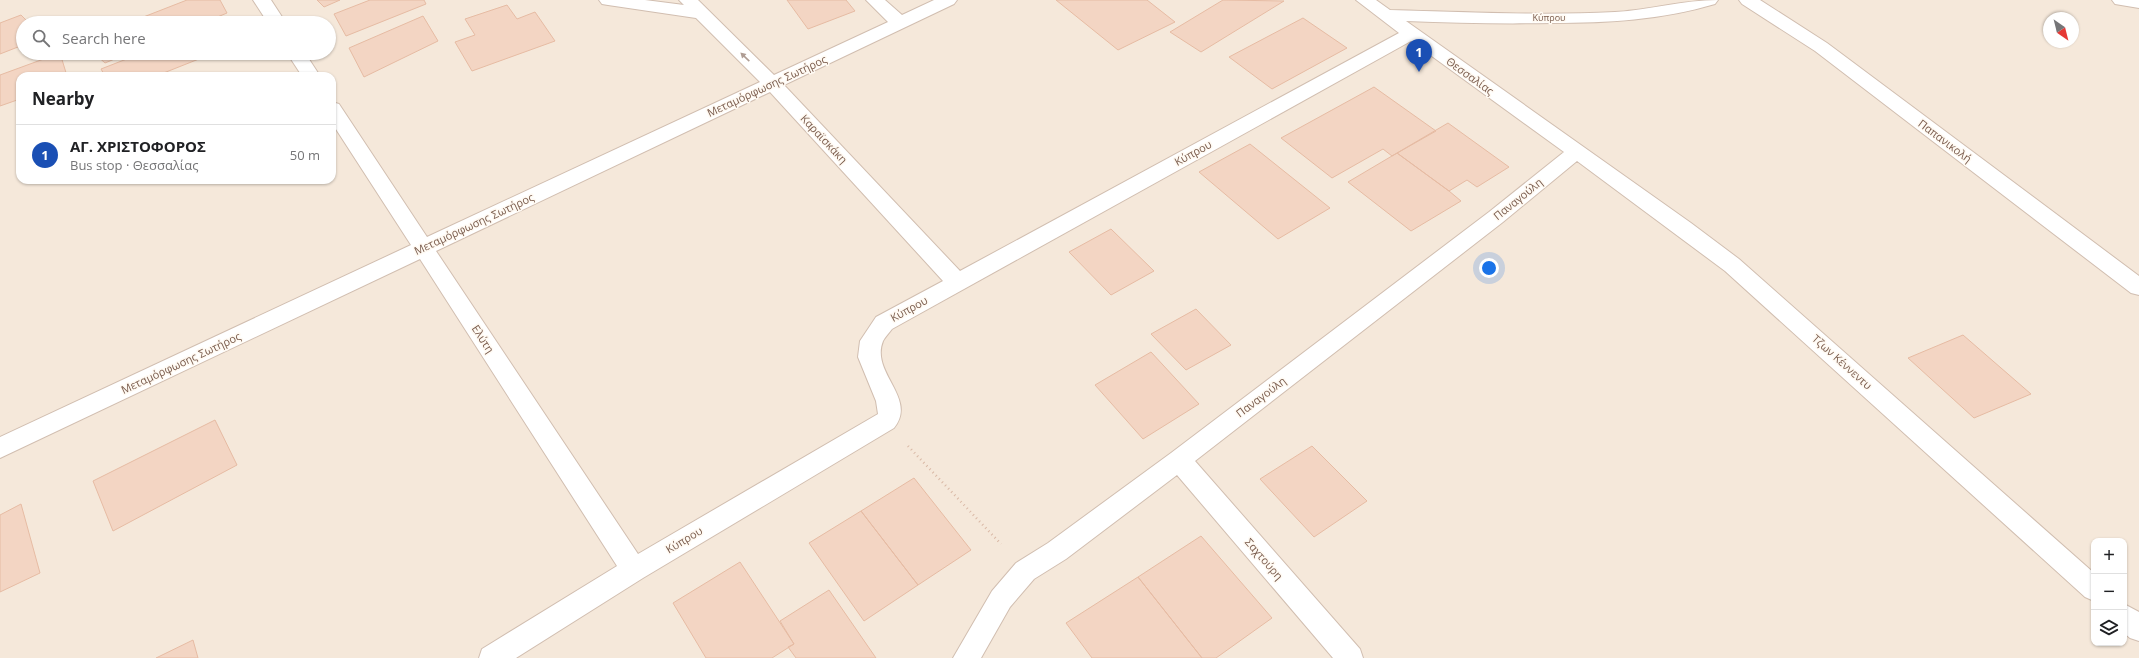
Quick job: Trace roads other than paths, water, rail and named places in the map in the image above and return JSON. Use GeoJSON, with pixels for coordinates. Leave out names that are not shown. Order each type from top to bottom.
{"type":"FeatureCollection","features":[{"type":"Feature","properties":{"kind":"street"},"geometry":{"type":"LineString","coordinates":[[262,0],[272,16]]}},
{"type":"Feature","properties":{"kind":"street"},"geometry":{"type":"LineString","coordinates":[[608,0],[700,13]]}},
{"type":"Feature","properties":{"kind":"street","name":"Καραϊσκάκη"},"geometry":{"type":"LineString","coordinates":[[688,0],[773,84],[957,282]]}},
{"type":"Feature","properties":{"kind":"street"},"geometry":{"type":"LineString","coordinates":[[875,0],[900,23]]}},
{"type":"Feature","properties":{"kind":"street","name":"Μεταμόρφωσης Σωτήρος"},"geometry":{"type":"LineString","coordinates":[[0,448],[948,0]]}},
{"type":"Feature","properties":{"kind":"street","name":"Θεσσαλίας"},"geometry":{"type":"LineString","coordinates":[[1365,0],[1576,152]]}},
{"type":"Feature","properties":{"kind":"street","name":"Κύπρου"},"geometry":{"type":"LineString","coordinates":[[1387,15],[1493,19],[1629,18],[1686,8],[1709,0]]}},
{"type":"Feature","properties":{"kind":"street","name":"Παπανικολή"},"geometry":{"type":"LineString","coordinates":[[1748,0],[1821,47],[2139,287]]}},
{"type":"Feature","properties":{"kind":"street"},"geometry":{"type":"LineString","coordinates":[[2121,0],[2139,3]]}},
{"type":"Feature","properties":{"kind":"street","name":"Κύπρου"},"geometry":{"type":"LineString","coordinates":[[492,658],[634,570],[886,421],[890,416],[891,410],[869,360],[870,342],[884,323],[1412,34]]}},
{"type":"Feature","properties":{"kind":"street"},"geometry":{"type":"LineString","coordinates":[[301,60],[308,72]]}},
{"type":"Feature","properties":{"kind":"street","name":"Ελύτη"},"geometry":{"type":"LineString","coordinates":[[336,114],[634,570]]}},
{"type":"Feature","properties":{"kind":"street","name":"Παναγούλη"},"geometry":{"type":"LineString","coordinates":[[966,658],[1001,599],[1026,571],[1057,551],[1179,460],[1496,217],[1576,152]]}},
{"type":"Feature","properties":{"kind":"street","name":"Τζων Κέννεντυ"},"geometry":{"type":"LineString","coordinates":[[1576,152],[1684,228],[1732,265],[2091,586]]}},
{"type":"Feature","properties":{"kind":"street","name":"Σαχτούρη"},"geometry":{"type":"LineString","coordinates":[[1179,460],[1350,658]]}},
{"type":"Feature","properties":{"kind":"street"},"geometry":{"type":"LineString","coordinates":[[2127,619],[2139,629]]}},
{"type":"Feature","properties":{"kind":"place","name":"ΑΓ. ΧΡΙΣΤΟΦΟΡΟΣ"},"geometry":{"type":"Point","coordinates":[1419,72]}}]}
